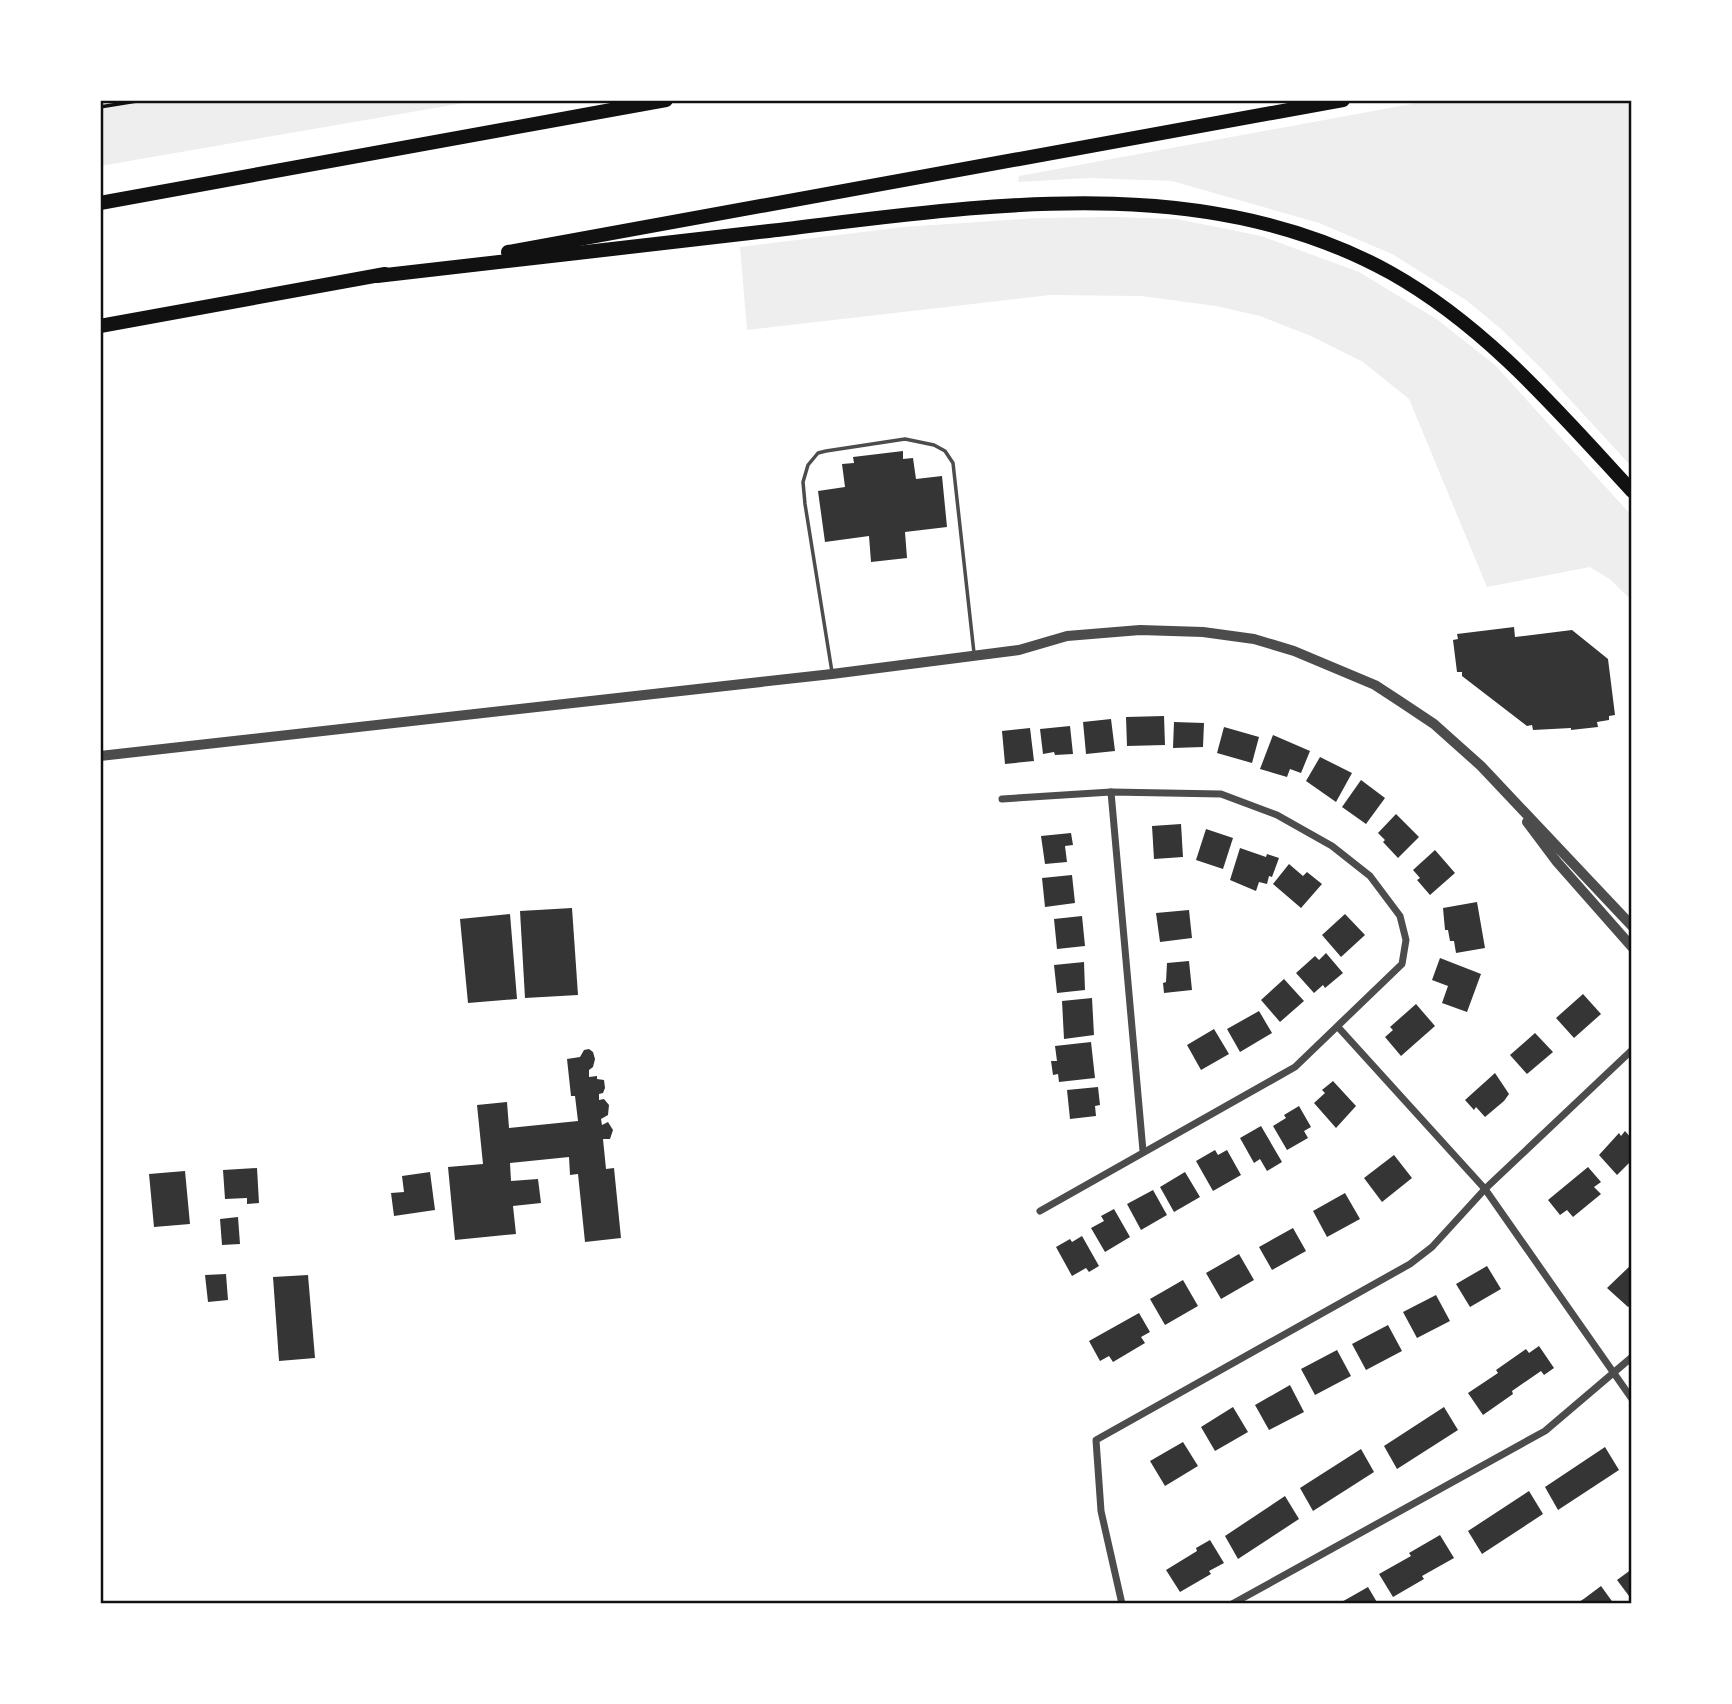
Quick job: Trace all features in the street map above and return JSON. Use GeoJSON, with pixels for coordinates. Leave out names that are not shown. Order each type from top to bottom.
{"type":"FeatureCollection","features":[{"type":"Feature","properties":{"kind":"highway"},"geometry":{"type":"LineString","coordinates":[[100,203],[666,100]]}},
{"type":"Feature","properties":{"kind":"highway"},"geometry":{"type":"LineString","coordinates":[[100,326],[1343,100]]}},
{"type":"Feature","properties":{"kind":"highway"},"geometry":{"type":"LineString","coordinates":[[377,276],[969,208],[1101,203],[1211,212],[1282,228],[1327,243],[1389,272],[1434,300],[1474,329],[1517,369],[1632,491]]}},
{"type":"Feature","properties":{"kind":"street"},"geometry":{"type":"LineString","coordinates":[[100,755],[832,674],[1019,650],[1068,636],[1140,630],[1203,632],[1254,639],[1294,650],[1375,685],[1434,724],[1497,782],[1632,926]]}},
{"type":"Feature","properties":{"kind":"street"},"geometry":{"type":"LineString","coordinates":[[1497,782],[1557,862],[1632,947]]}},
{"type":"Feature","properties":{"kind":"street"},"geometry":{"type":"LineString","coordinates":[[1111,792],[1143,1151]]}},
{"type":"Feature","properties":{"kind":"street"},"geometry":{"type":"LineString","coordinates":[[1002,799],[1111,792],[1221,794],[1277,815],[1332,846],[1370,876],[1400,916],[1406,940],[1402,964],[1295,1067],[1040,1211]]}},
{"type":"Feature","properties":{"kind":"street"},"geometry":{"type":"LineString","coordinates":[[1338,1027],[1485,1189],[1632,1399]]}},
{"type":"Feature","properties":{"kind":"street"},"geometry":{"type":"LineString","coordinates":[[1122,1604],[1101,1511],[1096,1440],[1410,1264],[1432,1248],[1485,1189],[1632,1051]]}},
{"type":"Feature","properties":{"kind":"street"},"geometry":{"type":"LineString","coordinates":[[1232,1604],[1545,1431],[1632,1357]]}},
{"type":"Feature","properties":{"kind":"lane"},"geometry":{"type":"LineString","coordinates":[[832,674],[804,504],[804,475],[818,453],[905,439],[934,445],[946,451],[953,463],[975,656]]}},
{"type":"Feature","properties":{"kind":"path"},"geometry":{"type":"LineString","coordinates":[[100,107],[143,100]]}},
{"type":"Feature","properties":{"kind":"shaded area"},"geometry":{"type":"Polygon","coordinates":[[[100,100],[481,100],[100,166],[100,100]]]}},
{"type":"Feature","properties":{"kind":"shaded area"},"geometry":{"type":"Polygon","coordinates":[[[1433,100],[1632,100],[1632,467],[1540,367],[1501,329],[1466,300],[1392,254],[1319,223],[1172,181],[1089,178],[1018,182],[1019,176],[1433,100]]]}},
{"type":"Feature","properties":{"kind":"shaded area"},"geometry":{"type":"Polygon","coordinates":[[[1038,218],[1177,219],[1261,236],[1359,272],[1438,320],[1496,366],[1632,516],[1632,601],[1611,580],[1590,567],[1487,587],[1409,399],[1363,362],[1311,336],[1260,316],[1216,306],[1141,296],[1050,295],[747,330],[740,247],[904,227],[1038,218]]]}},
{"type":"Feature","properties":{"kind":"building"},"geometry":{"type":"Polygon","coordinates":[[[903,451],[903,459],[913,458],[916,479],[942,476],[947,527],[905,532],[907,558],[871,562],[869,536],[825,542],[818,491],[845,487],[842,464],[854,463],[853,457],[903,451]]]}},
{"type":"Feature","properties":{"kind":"building"},"geometry":{"type":"Polygon","coordinates":[[[1514,627],[1515,637],[1572,630],[1608,659],[1615,715],[1609,716],[1609,720],[1597,722],[1598,727],[1533,730],[1532,725],[1527,726],[1462,676],[1462,672],[1457,672],[1453,640],[1458,639],[1457,634],[1514,627]]]}},
{"type":"Feature","properties":{"kind":"building"},"geometry":{"type":"Polygon","coordinates":[[[1164,716],[1165,745],[1127,746],[1126,717],[1164,716]]]}},
{"type":"Feature","properties":{"kind":"building"},"geometry":{"type":"Polygon","coordinates":[[[1111,719],[1115,751],[1086,754],[1083,722],[1111,719]]]}},
{"type":"Feature","properties":{"kind":"building"},"geometry":{"type":"Polygon","coordinates":[[[1174,722],[1204,723],[1203,747],[1173,748],[1174,722]]]}},
{"type":"Feature","properties":{"kind":"building"},"geometry":{"type":"Polygon","coordinates":[[[1070,726],[1073,754],[1043,754],[1040,729],[1070,726]]]}},
{"type":"Feature","properties":{"kind":"building"},"geometry":{"type":"Polygon","coordinates":[[[1224,727],[1259,737],[1252,763],[1217,753],[1224,727]]]}},
{"type":"Feature","properties":{"kind":"building"},"geometry":{"type":"Polygon","coordinates":[[[1030,728],[1034,761],[1005,764],[1002,731],[1030,728]]]}},
{"type":"Feature","properties":{"kind":"building"},"geometry":{"type":"Polygon","coordinates":[[[1273,735],[1310,751],[1301,773],[1290,769],[1287,777],[1260,769],[1273,735]]]}},
{"type":"Feature","properties":{"kind":"building"},"geometry":{"type":"Polygon","coordinates":[[[1320,757],[1352,773],[1336,802],[1306,781],[1320,757]]]}},
{"type":"Feature","properties":{"kind":"building"},"geometry":{"type":"Polygon","coordinates":[[[1361,780],[1385,798],[1366,824],[1342,807],[1361,780]]]}},
{"type":"Feature","properties":{"kind":"building"},"geometry":{"type":"Polygon","coordinates":[[[1396,814],[1419,837],[1398,858],[1378,833],[1396,814]]]}},
{"type":"Feature","properties":{"kind":"building"},"geometry":{"type":"Polygon","coordinates":[[[1181,824],[1183,857],[1154,859],[1152,826],[1181,824]]]}},
{"type":"Feature","properties":{"kind":"building"},"geometry":{"type":"Polygon","coordinates":[[[1206,829],[1233,838],[1223,869],[1196,860],[1206,829]]]}},
{"type":"Feature","properties":{"kind":"building"},"geometry":{"type":"Polygon","coordinates":[[[1071,833],[1073,845],[1065,846],[1067,862],[1045,864],[1041,836],[1071,833]]]}},
{"type":"Feature","properties":{"kind":"building"},"geometry":{"type":"Polygon","coordinates":[[[1240,848],[1266,857],[1267,854],[1279,858],[1272,877],[1269,876],[1267,884],[1259,882],[1256,891],[1230,880],[1240,848]]]}},
{"type":"Feature","properties":{"kind":"building"},"geometry":{"type":"Polygon","coordinates":[[[1435,850],[1455,873],[1430,895],[1417,880],[1420,878],[1413,870],[1435,850]]]}},
{"type":"Feature","properties":{"kind":"building"},"geometry":{"type":"Polygon","coordinates":[[[1289,864],[1303,876],[1307,872],[1322,884],[1301,908],[1273,884],[1289,864]]]}},
{"type":"Feature","properties":{"kind":"building"},"geometry":{"type":"Polygon","coordinates":[[[1072,875],[1075,903],[1045,907],[1042,878],[1072,875]]]}},
{"type":"Feature","properties":{"kind":"building"},"geometry":{"type":"Polygon","coordinates":[[[1477,902],[1485,948],[1456,953],[1454,941],[1450,941],[1448,930],[1445,930],[1443,908],[1477,902]]]}},
{"type":"Feature","properties":{"kind":"building"},"geometry":{"type":"Polygon","coordinates":[[[572,908],[578,995],[525,998],[520,911],[572,908]]]}},
{"type":"Feature","properties":{"kind":"building"},"geometry":{"type":"Polygon","coordinates":[[[1189,910],[1192,938],[1160,942],[1156,913],[1189,910]]]}},
{"type":"Feature","properties":{"kind":"building"},"geometry":{"type":"Polygon","coordinates":[[[510,914],[517,999],[468,1003],[460,919],[510,914]]]}},
{"type":"Feature","properties":{"kind":"building"},"geometry":{"type":"Polygon","coordinates":[[[1345,914],[1365,935],[1341,957],[1322,935],[1345,914]]]}},
{"type":"Feature","properties":{"kind":"building"},"geometry":{"type":"Polygon","coordinates":[[[1082,916],[1085,946],[1057,949],[1054,919],[1082,916]]]}},
{"type":"Feature","properties":{"kind":"building"},"geometry":{"type":"Polygon","coordinates":[[[1326,953],[1343,973],[1325,988],[1323,985],[1314,993],[1296,973],[1315,956],[1319,960],[1326,953]]]}},
{"type":"Feature","properties":{"kind":"building"},"geometry":{"type":"Polygon","coordinates":[[[1440,958],[1481,974],[1467,1012],[1442,1003],[1448,986],[1432,980],[1440,958]]]}},
{"type":"Feature","properties":{"kind":"building"},"geometry":{"type":"Polygon","coordinates":[[[1189,961],[1192,990],[1164,993],[1167,963],[1189,961]]]}},
{"type":"Feature","properties":{"kind":"building"},"geometry":{"type":"Polygon","coordinates":[[[1084,962],[1085,990],[1057,993],[1054,965],[1084,962]]]}},
{"type":"Feature","properties":{"kind":"building"},"geometry":{"type":"Polygon","coordinates":[[[1284,979],[1304,1001],[1280,1022],[1261,1000],[1284,979]]]}},
{"type":"Feature","properties":{"kind":"building"},"geometry":{"type":"Polygon","coordinates":[[[1583,994],[1601,1014],[1574,1038],[1556,1018],[1583,994]]]}},
{"type":"Feature","properties":{"kind":"building"},"geometry":{"type":"Polygon","coordinates":[[[1092,998],[1094,1035],[1064,1039],[1062,1001],[1092,998]]]}},
{"type":"Feature","properties":{"kind":"building"},"geometry":{"type":"Polygon","coordinates":[[[1416,1004],[1435,1026],[1401,1056],[1385,1037],[1393,1030],[1390,1027],[1416,1004]]]}},
{"type":"Feature","properties":{"kind":"building"},"geometry":{"type":"Polygon","coordinates":[[[1259,1011],[1272,1033],[1240,1052],[1227,1029],[1259,1011]]]}},
{"type":"Feature","properties":{"kind":"building"},"geometry":{"type":"Polygon","coordinates":[[[1214,1029],[1229,1054],[1201,1070],[1187,1045],[1214,1029]]]}},
{"type":"Feature","properties":{"kind":"building"},"geometry":{"type":"Polygon","coordinates":[[[1535,1033],[1553,1052],[1527,1074],[1510,1055],[1535,1033]]]}},
{"type":"Feature","properties":{"kind":"building"},"geometry":{"type":"Polygon","coordinates":[[[1091,1042],[1095,1078],[1059,1082],[1058,1074],[1053,1075],[1051,1061],[1057,1061],[1055,1046],[1091,1042]]]}},
{"type":"Feature","properties":{"kind":"building"},"geometry":{"type":"Polygon","coordinates":[[[589,1049],[595,1059],[589,1070],[589,1077],[597,1076],[597,1079],[604,1080],[605,1088],[603,1093],[599,1094],[599,1100],[604,1099],[609,1105],[608,1115],[601,1119],[602,1125],[608,1122],[613,1130],[610,1139],[603,1139],[606,1169],[614,1168],[621,1238],[585,1242],[578,1174],[570,1175],[569,1157],[510,1163],[511,1181],[538,1179],[541,1203],[513,1206],[516,1234],[455,1240],[448,1167],[483,1164],[477,1105],[507,1102],[509,1128],[578,1121],[575,1096],[571,1096],[567,1059],[580,1057],[584,1050],[589,1049]]]}},
{"type":"Feature","properties":{"kind":"building"},"geometry":{"type":"Polygon","coordinates":[[[1495,1073],[1509,1094],[1485,1117],[1465,1100],[1495,1073]]]}},
{"type":"Feature","properties":{"kind":"building"},"geometry":{"type":"Polygon","coordinates":[[[1333,1081],[1356,1106],[1336,1128],[1314,1103],[1325,1093],[1322,1090],[1333,1081]]]}},
{"type":"Feature","properties":{"kind":"building"},"geometry":{"type":"Polygon","coordinates":[[[1098,1087],[1100,1105],[1095,1106],[1096,1116],[1070,1119],[1067,1090],[1098,1087]]]}},
{"type":"Feature","properties":{"kind":"building"},"geometry":{"type":"Polygon","coordinates":[[[1299,1106],[1311,1127],[1304,1131],[1308,1138],[1287,1150],[1273,1126],[1299,1106]]]}},
{"type":"Feature","properties":{"kind":"building"},"geometry":{"type":"Polygon","coordinates":[[[1261,1126],[1282,1162],[1267,1171],[1260,1159],[1254,1163],[1240,1138],[1261,1126]]]}},
{"type":"Feature","properties":{"kind":"building"},"geometry":{"type":"Polygon","coordinates":[[[1625,1131],[1632,1139],[1632,1160],[1617,1175],[1599,1155],[1619,1133],[1621,1136],[1625,1131]]]}},
{"type":"Feature","properties":{"kind":"building"},"geometry":{"type":"Polygon","coordinates":[[[1215,1150],[1218,1155],[1227,1150],[1241,1175],[1213,1191],[1196,1161],[1215,1150]]]}},
{"type":"Feature","properties":{"kind":"building"},"geometry":{"type":"Polygon","coordinates":[[[1394,1155],[1412,1178],[1382,1202],[1364,1178],[1394,1155]]]}},
{"type":"Feature","properties":{"kind":"building"},"geometry":{"type":"Polygon","coordinates":[[[1588,1167],[1601,1182],[1594,1187],[1601,1194],[1573,1217],[1567,1210],[1560,1215],[1548,1200],[1588,1167]]]}},
{"type":"Feature","properties":{"kind":"building"},"geometry":{"type":"Polygon","coordinates":[[[257,1168],[259,1203],[247,1204],[247,1198],[225,1199],[223,1170],[257,1168]]]}},
{"type":"Feature","properties":{"kind":"building"},"geometry":{"type":"Polygon","coordinates":[[[185,1171],[190,1224],[154,1227],[149,1174],[185,1171]]]}},
{"type":"Feature","properties":{"kind":"building"},"geometry":{"type":"Polygon","coordinates":[[[430,1172],[435,1210],[394,1216],[391,1193],[404,1192],[402,1176],[430,1172]]]}},
{"type":"Feature","properties":{"kind":"building"},"geometry":{"type":"Polygon","coordinates":[[[1185,1172],[1200,1197],[1174,1212],[1160,1187],[1185,1172]]]}},
{"type":"Feature","properties":{"kind":"building"},"geometry":{"type":"Polygon","coordinates":[[[1153,1190],[1167,1215],[1141,1230],[1127,1204],[1153,1190]]]}},
{"type":"Feature","properties":{"kind":"building"},"geometry":{"type":"Polygon","coordinates":[[[1345,1193],[1360,1219],[1327,1237],[1313,1211],[1345,1193]]]}},
{"type":"Feature","properties":{"kind":"building"},"geometry":{"type":"Polygon","coordinates":[[[1114,1209],[1130,1237],[1105,1252],[1091,1228],[1104,1221],[1101,1216],[1114,1209]]]}},
{"type":"Feature","properties":{"kind":"building"},"geometry":{"type":"Polygon","coordinates":[[[238,1217],[240,1244],[222,1245],[220,1219],[238,1217]]]}},
{"type":"Feature","properties":{"kind":"building"},"geometry":{"type":"Polygon","coordinates":[[[1293,1228],[1306,1251],[1272,1270],[1259,1247],[1293,1228]]]}},
{"type":"Feature","properties":{"kind":"building"},"geometry":{"type":"Polygon","coordinates":[[[1082,1236],[1099,1266],[1089,1272],[1086,1268],[1072,1276],[1056,1247],[1082,1236]]]}},
{"type":"Feature","properties":{"kind":"building"},"geometry":{"type":"Polygon","coordinates":[[[1239,1254],[1254,1280],[1221,1299],[1206,1273],[1239,1254]]]}},
{"type":"Feature","properties":{"kind":"building"},"geometry":{"type":"Polygon","coordinates":[[[1632,1264],[1632,1304],[1628,1307],[1607,1288],[1632,1264]]]}},
{"type":"Feature","properties":{"kind":"building"},"geometry":{"type":"Polygon","coordinates":[[[1487,1266],[1501,1289],[1470,1307],[1456,1284],[1487,1266]]]}},
{"type":"Feature","properties":{"kind":"building"},"geometry":{"type":"Polygon","coordinates":[[[226,1274],[228,1300],[208,1302],[205,1275],[226,1274]]]}},
{"type":"Feature","properties":{"kind":"building"},"geometry":{"type":"Polygon","coordinates":[[[308,1275],[315,1358],[279,1361],[273,1277],[308,1275]]]}},
{"type":"Feature","properties":{"kind":"building"},"geometry":{"type":"Polygon","coordinates":[[[1183,1280],[1198,1306],[1165,1325],[1150,1299],[1183,1280]]]}},
{"type":"Feature","properties":{"kind":"building"},"geometry":{"type":"Polygon","coordinates":[[[1436,1295],[1450,1321],[1417,1338],[1403,1312],[1436,1295]]]}},
{"type":"Feature","properties":{"kind":"building"},"geometry":{"type":"Polygon","coordinates":[[[1139,1313],[1150,1332],[1141,1337],[1145,1343],[1113,1362],[1109,1356],[1100,1361],[1089,1341],[1139,1313]]]}},
{"type":"Feature","properties":{"kind":"building"},"geometry":{"type":"Polygon","coordinates":[[[1388,1325],[1402,1351],[1366,1370],[1352,1344],[1388,1325]]]}},
{"type":"Feature","properties":{"kind":"building"},"geometry":{"type":"Polygon","coordinates":[[[1539,1346],[1554,1368],[1544,1375],[1541,1371],[1483,1415],[1468,1393],[1498,1373],[1496,1370],[1526,1349],[1529,1353],[1539,1346]]]}},
{"type":"Feature","properties":{"kind":"building"},"geometry":{"type":"Polygon","coordinates":[[[1337,1350],[1351,1376],[1315,1395],[1301,1369],[1337,1350]]]}},
{"type":"Feature","properties":{"kind":"building"},"geometry":{"type":"Polygon","coordinates":[[[1290,1385],[1304,1412],[1269,1430],[1255,1405],[1290,1385]]]}},
{"type":"Feature","properties":{"kind":"building"},"geometry":{"type":"Polygon","coordinates":[[[1233,1407],[1248,1432],[1215,1451],[1201,1427],[1233,1407]]]}},
{"type":"Feature","properties":{"kind":"building"},"geometry":{"type":"Polygon","coordinates":[[[1444,1407],[1458,1430],[1397,1469],[1384,1446],[1444,1407]]]}},
{"type":"Feature","properties":{"kind":"building"},"geometry":{"type":"Polygon","coordinates":[[[1183,1442],[1198,1466],[1165,1486],[1150,1461],[1183,1442]]]}},
{"type":"Feature","properties":{"kind":"building"},"geometry":{"type":"Polygon","coordinates":[[[1605,1447],[1619,1470],[1558,1510],[1545,1487],[1605,1447]]]}},
{"type":"Feature","properties":{"kind":"building"},"geometry":{"type":"Polygon","coordinates":[[[1361,1449],[1374,1472],[1313,1511],[1300,1488],[1361,1449]]]}},
{"type":"Feature","properties":{"kind":"building"},"geometry":{"type":"Polygon","coordinates":[[[1529,1491],[1543,1514],[1482,1554],[1468,1531],[1529,1491]]]}},
{"type":"Feature","properties":{"kind":"building"},"geometry":{"type":"Polygon","coordinates":[[[1285,1496],[1299,1519],[1238,1559],[1225,1536],[1285,1496]]]}},
{"type":"Feature","properties":{"kind":"building"},"geometry":{"type":"Polygon","coordinates":[[[1440,1535],[1454,1558],[1393,1597],[1379,1574],[1440,1535]]]}},
{"type":"Feature","properties":{"kind":"building"},"geometry":{"type":"Polygon","coordinates":[[[1210,1540],[1224,1563],[1180,1592],[1166,1570],[1210,1540]]]}},
{"type":"Feature","properties":{"kind":"building"},"geometry":{"type":"Polygon","coordinates":[[[1632,1569],[1632,1600],[1617,1580],[1632,1569]]]}},
{"type":"Feature","properties":{"kind":"building"},"geometry":{"type":"Polygon","coordinates":[[[1601,1586],[1614,1604],[1576,1604],[1585,1598],[1601,1586]]]}},
{"type":"Feature","properties":{"kind":"building"},"geometry":{"type":"Polygon","coordinates":[[[1368,1587],[1378,1604],[1338,1604],[1354,1595],[1368,1587]]]}}]}
